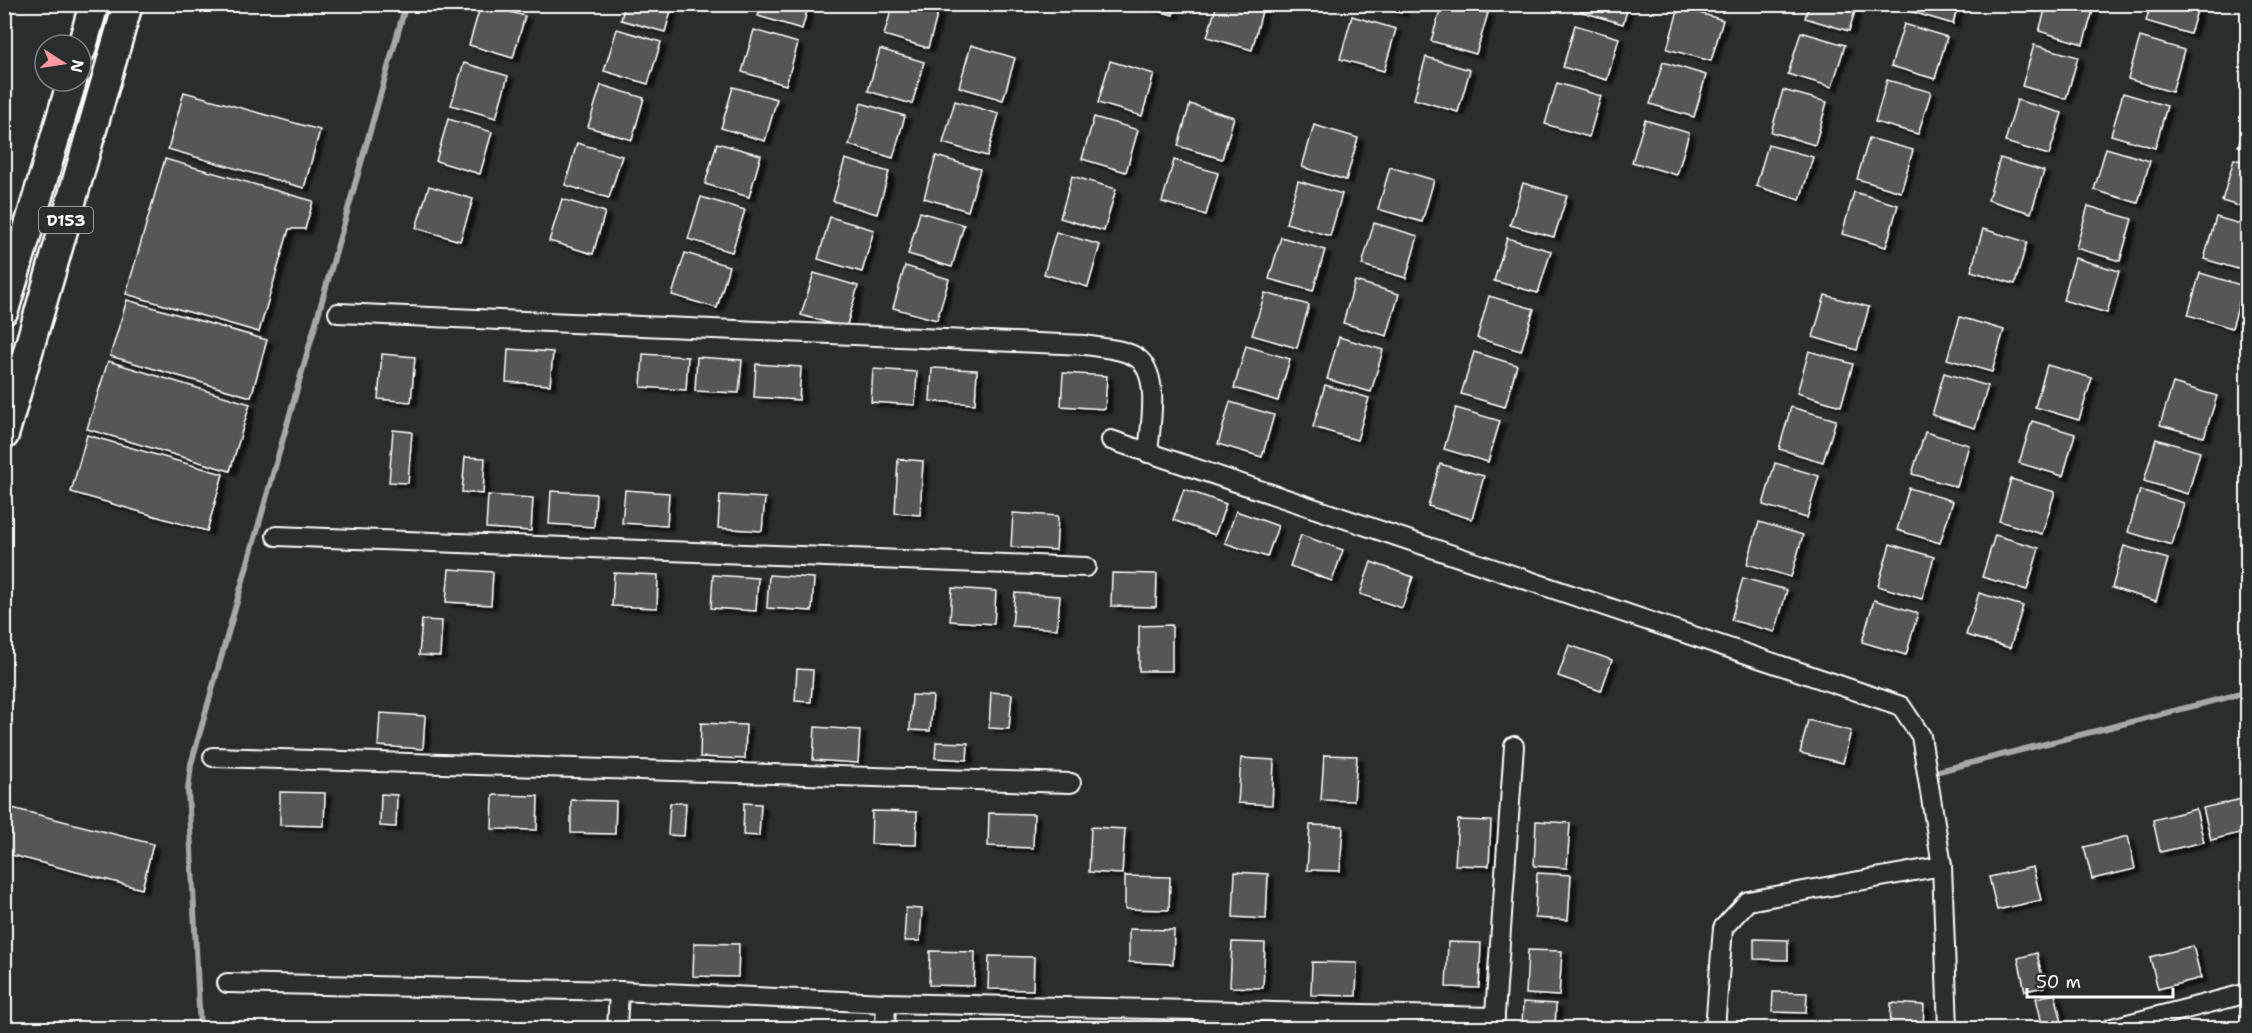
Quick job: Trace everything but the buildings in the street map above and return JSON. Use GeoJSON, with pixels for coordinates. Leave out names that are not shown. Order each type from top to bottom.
{"type":"FeatureCollection","features":[{"type":"Feature","properties":{"kind":"main road"},"geometry":{"type":"LineString","coordinates":[[86,33],[94,4]]}},
{"type":"Feature","properties":{"kind":"main road","name":"D153"},"geometry":{"type":"LineString","coordinates":[[4,435],[128,4]]}},
{"type":"Feature","properties":{"kind":"main road","name":"D153"},"geometry":{"type":"LineString","coordinates":[[4,310],[68,93]]}},
{"type":"Feature","properties":{"kind":"street"},"geometry":{"type":"LineString","coordinates":[[338,314],[1085,345],[1126,353],[1140,361],[1153,386],[1148,453]]}},
{"type":"Feature","properties":{"kind":"street"},"geometry":{"type":"LineString","coordinates":[[1111,440],[1902,706],[1921,736],[1942,866],[1948,1029]]}},
{"type":"Feature","properties":{"kind":"street"},"geometry":{"type":"LineString","coordinates":[[276,536],[1086,567]]}},
{"type":"Feature","properties":{"kind":"street"},"geometry":{"type":"LineString","coordinates":[[227,983],[619,991],[1208,1020],[1494,1023],[1514,746]]}},
{"type":"Feature","properties":{"kind":"street"},"geometry":{"type":"LineString","coordinates":[[213,757],[1071,783]]}},
{"type":"Feature","properties":{"kind":"street"},"geometry":{"type":"LineString","coordinates":[[1715,1029],[1723,928],[1748,901],[1942,866]]}},
{"type":"Feature","properties":{"kind":"street"},"geometry":{"type":"LineString","coordinates":[[617,1029],[619,991]]}},
{"type":"Feature","properties":{"kind":"street"},"geometry":{"type":"LineString","coordinates":[[2112,1029],[2247,993]]}},
{"type":"Feature","properties":{"kind":"street"},"geometry":{"type":"LineString","coordinates":[[885,1029],[886,1003]]}},
{"type":"Feature","properties":{"kind":"waterway"},"geometry":{"type":"LineString","coordinates":[[200,1028],[188,790],[191,764],[406,4]]}},
{"type":"Feature","properties":{"kind":"waterway"},"geometry":{"type":"LineString","coordinates":[[1939,771],[2248,692]]}}]}
